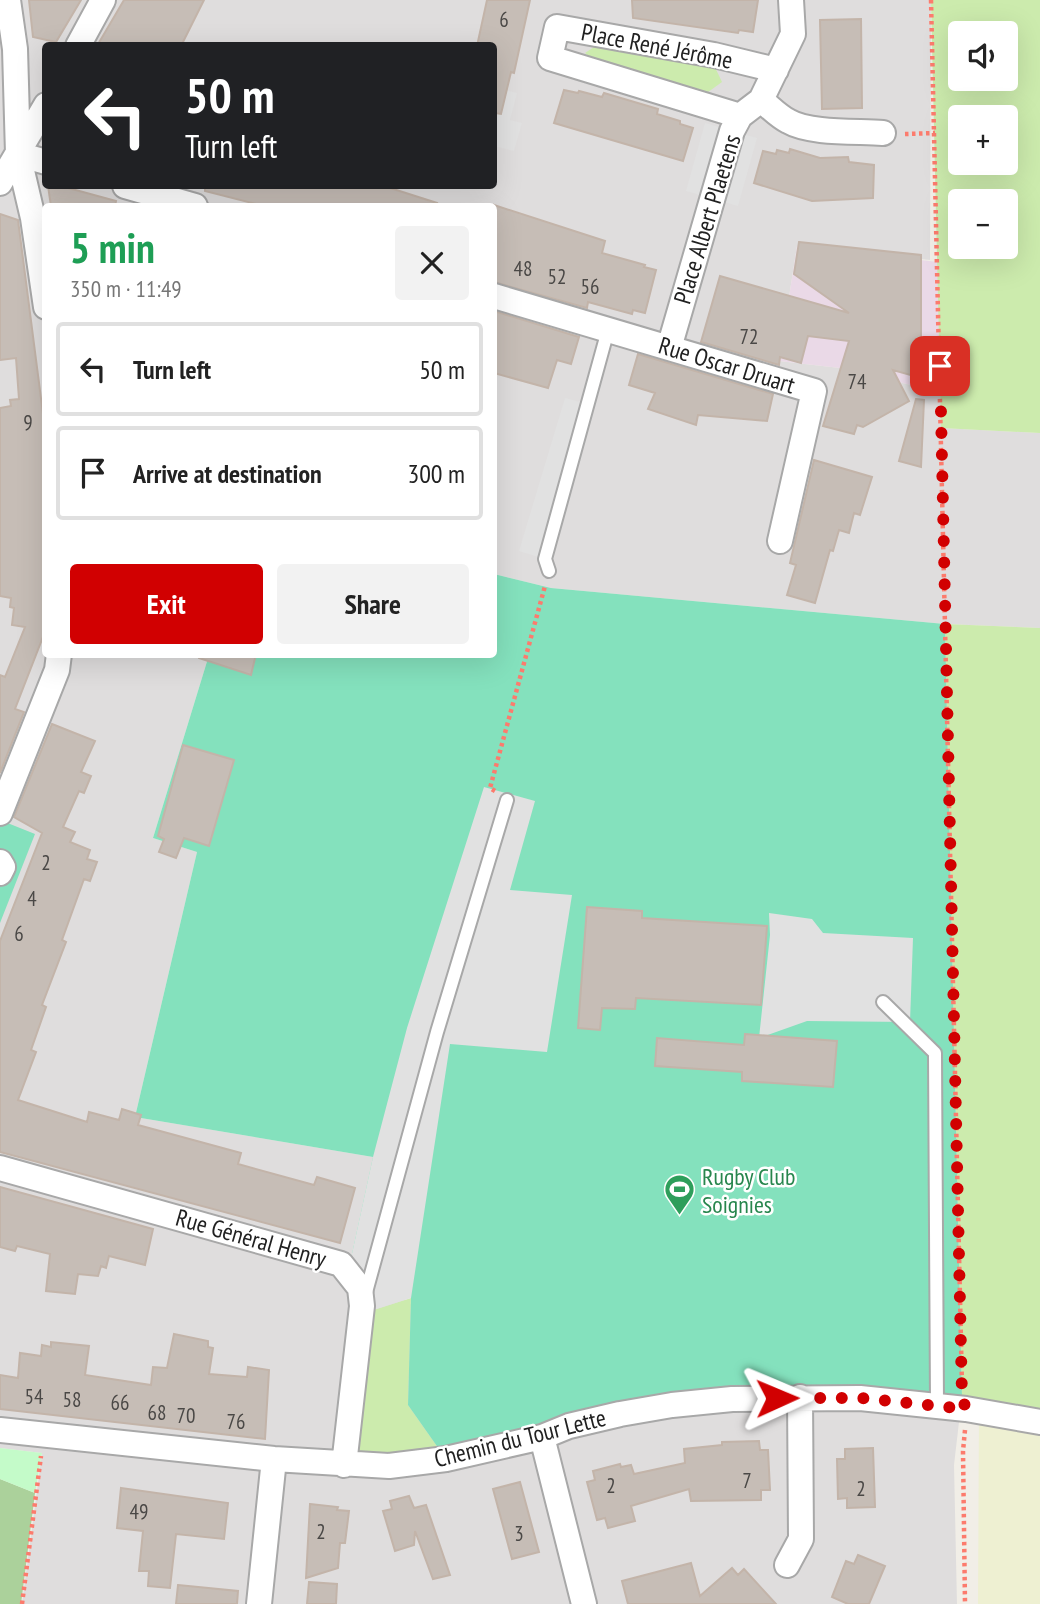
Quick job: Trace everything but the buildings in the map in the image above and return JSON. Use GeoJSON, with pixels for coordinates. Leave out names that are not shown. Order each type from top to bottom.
{"type":"FeatureCollection","features":[{"type":"Feature","properties":{"kind":"street"},"geometry":{"type":"LineString","coordinates":[[8,0],[15,49],[18,154],[33,218],[42,280]]}},
{"type":"Feature","properties":{"kind":"street"},"geometry":{"type":"LineString","coordinates":[[80,42],[103,0]]}},
{"type":"Feature","properties":{"kind":"street","name":"Place Albert Plaetens"},"geometry":{"type":"LineString","coordinates":[[670,348],[732,131],[740,117],[761,100],[793,34],[791,0]]}},
{"type":"Feature","properties":{"kind":"street","name":"Place René Jérôme"},"geometry":{"type":"LineString","coordinates":[[740,117],[550,58],[557,27],[714,55],[776,70]]}},
{"type":"Feature","properties":{"kind":"street"},"geometry":{"type":"LineString","coordinates":[[761,100],[788,122],[812,129],[883,133]]}},
{"type":"Feature","properties":{"kind":"street"},"geometry":{"type":"LineString","coordinates":[[0,183],[42,112]]}},
{"type":"Feature","properties":{"kind":"street"},"geometry":{"type":"LineString","coordinates":[[18,154],[42,161]]}},
{"type":"Feature","properties":{"kind":"street"},"geometry":{"type":"LineString","coordinates":[[136,189],[184,203]]}},
{"type":"Feature","properties":{"kind":"street","name":"Rue Oscar Druart"},"geometry":{"type":"LineString","coordinates":[[497,297],[814,391],[780,541]]}},
{"type":"Feature","properties":{"kind":"street"},"geometry":{"type":"LineString","coordinates":[[0,813],[57,670],[58,658]]}},
{"type":"Feature","properties":{"kind":"street"},"geometry":{"type":"LineString","coordinates":[[0,862],[3,867],[0,873]]}},
{"type":"Feature","properties":{"kind":"street","name":"Rue Général Henry"},"geometry":{"type":"LineString","coordinates":[[0,1168],[341,1264],[360,1289],[362,1306],[344,1465]]}},
{"type":"Feature","properties":{"kind":"street"},"geometry":{"type":"LineString","coordinates":[[787,1565],[800,1539],[800,1397]]}},
{"type":"Feature","properties":{"kind":"street","name":"Chemin du Tour Lette"},"geometry":{"type":"LineString","coordinates":[[0,1430],[274,1459],[389,1466],[417,1464],[542,1437],[595,1420],[672,1405],[732,1399],[860,1398],[937,1405],[1040,1422]]}},
{"type":"Feature","properties":{"kind":"street"},"geometry":{"type":"LineString","coordinates":[[542,1437],[584,1604]]}},
{"type":"Feature","properties":{"kind":"street"},"geometry":{"type":"LineString","coordinates":[[259,1604],[274,1459]]}},
{"type":"Feature","properties":{"kind":"lane"},"geometry":{"type":"LineString","coordinates":[[549,571],[545,559],[608,330]]}},
{"type":"Feature","properties":{"kind":"lane"},"geometry":{"type":"LineString","coordinates":[[362,1306],[437,1032],[507,800]]}},
{"type":"Feature","properties":{"kind":"lane"},"geometry":{"type":"LineString","coordinates":[[883,1002],[934,1053],[937,1405]]}},
{"type":"Feature","properties":{"kind":"path"},"geometry":{"type":"LineString","coordinates":[[931,0],[962,1397],[966,1409],[963,1451],[965,1604]]}},
{"type":"Feature","properties":{"kind":"path"},"geometry":{"type":"LineString","coordinates":[[883,133],[935,133]]}},
{"type":"Feature","properties":{"kind":"path"},"geometry":{"type":"LineString","coordinates":[[507,800],[490,788],[549,571]]}},
{"type":"Feature","properties":{"kind":"path"},"geometry":{"type":"LineString","coordinates":[[22,1604],[45,1435]]}},
{"type":"Feature","properties":{"kind":"shaded area"},"geometry":{"type":"Polygon","coordinates":[[[0,0],[931,0],[930,260],[797,246],[779,361],[840,368],[940,392],[942,428],[1040,433],[1040,628],[945,624],[551,588],[497,575],[497,203],[42,203],[42,658],[208,658],[153,838],[197,852],[135,1117],[373,1157],[348,1271],[620,1414],[937,1405],[959,1422],[954,1465],[957,1604],[22,1604],[42,1453],[0,1448],[0,0]]]}},
{"type":"Feature","properties":{"kind":"shaded area"},"geometry":{"type":"Polygon","coordinates":[[[497,88],[517,93],[510,120],[522,123],[514,151],[497,147],[497,88]]]}},
{"type":"Feature","properties":{"kind":"shaded area"},"geometry":{"type":"Polygon","coordinates":[[[705,123],[757,138],[738,206],[686,191],[705,123]]]}},
{"type":"Feature","properties":{"kind":"shaded area"},"geometry":{"type":"Polygon","coordinates":[[[797,246],[938,262],[940,392],[840,368],[779,361],[797,246]]]}},
{"type":"Feature","properties":{"kind":"shaded area"},"geometry":{"type":"Polygon","coordinates":[[[565,398],[588,404],[545,559],[519,551],[565,398]]]}},
{"type":"Feature","properties":{"kind":"shaded area"},"geometry":{"type":"Polygon","coordinates":[[[484,787],[535,801],[510,890],[572,895],[547,1052],[450,1044],[411,1298],[361,1314],[348,1272],[373,1157],[407,1028],[484,787]]]}},
{"type":"Feature","properties":{"kind":"shaded area"},"geometry":{"type":"Polygon","coordinates":[[[769,913],[812,919],[823,933],[913,938],[910,1022],[807,1021],[759,1038],[770,935],[769,913]]]}},
{"type":"Feature","properties":{"kind":"green space"},"geometry":{"type":"Polygon","coordinates":[[[931,0],[1040,0],[1040,433],[941,428],[931,0]]]}},
{"type":"Feature","properties":{"kind":"green space"},"geometry":{"type":"Polygon","coordinates":[[[600,43],[713,63],[722,82],[704,95],[596,63],[585,53],[600,43]]]}},
{"type":"Feature","properties":{"kind":"green space"},"geometry":{"type":"Polygon","coordinates":[[[497,575],[551,588],[945,624],[962,1397],[732,1399],[446,1459],[408,1405],[411,1298],[348,1272],[373,1157],[135,1117],[197,852],[153,838],[208,658],[497,658],[497,575]]]}},
{"type":"Feature","properties":{"kind":"green space"},"geometry":{"type":"Polygon","coordinates":[[[945,624],[1040,628],[1040,1422],[962,1397],[945,624]]]}},
{"type":"Feature","properties":{"kind":"green space"},"geometry":{"type":"Polygon","coordinates":[[[0,820],[35,834],[0,923],[0,820]]]}},
{"type":"Feature","properties":{"kind":"green space"},"geometry":{"type":"Polygon","coordinates":[[[411,1298],[408,1405],[446,1459],[344,1465],[361,1314],[411,1298]]]}},
{"type":"Feature","properties":{"kind":"green space"},"geometry":{"type":"Polygon","coordinates":[[[979,1411],[1040,1422],[1040,1604],[978,1604],[979,1411]]]}},
{"type":"Feature","properties":{"kind":"green space"},"geometry":{"type":"Polygon","coordinates":[[[0,1448],[42,1453],[35,1493],[0,1479],[0,1448]]]}},
{"type":"Feature","properties":{"kind":"green space"},"geometry":{"type":"Polygon","coordinates":[[[0,1479],[35,1493],[21,1604],[0,1604],[0,1479]]]}},
{"type":"Feature","properties":{"kind":"place","name":"Rugby Club Soignies"},"geometry":{"type":"Point","coordinates":[679,1217]}},
{"type":"Feature","properties":{"kind":"route"},"geometry":{"type":"LineString","coordinates":[[777,1398],[860,1398],[966,1409],[962,1397],[940,366]]}}]}
